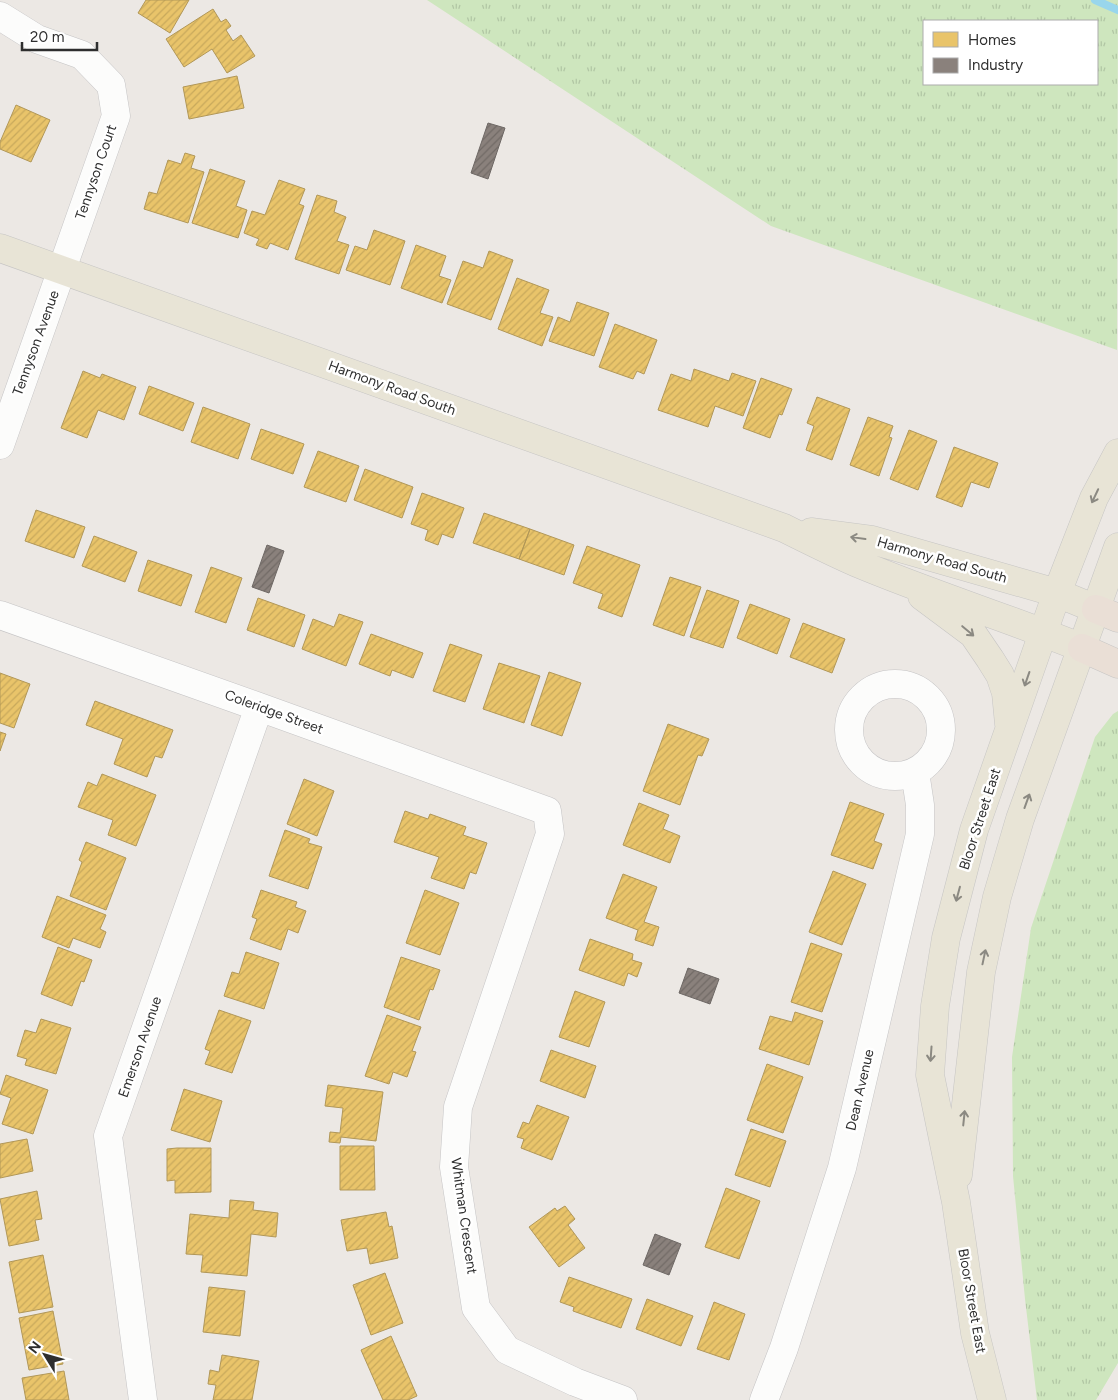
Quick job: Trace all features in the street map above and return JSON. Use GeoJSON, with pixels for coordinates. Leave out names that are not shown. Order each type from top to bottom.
{"type":"FeatureCollection","features":[{"type":"Feature","properties":{"kind":"highway"},"geometry":{"type":"LineString","coordinates":[[1082,648],[1118,664]]}},
{"type":"Feature","properties":{"kind":"main road","name":"Harmony Road South"},"geometry":{"type":"LineString","coordinates":[[0,248],[784,528],[855,562],[1082,648]]}},
{"type":"Feature","properties":{"kind":"main road","name":"Bloor Street East"},"geometry":{"type":"LineString","coordinates":[[992,1400],[975,1333],[956,1202],[930,1075],[935,1006],[946,938],[974,830],[1057,593],[1094,498],[1118,453]]}},
{"type":"Feature","properties":{"kind":"main road","name":"Harmony Road South"},"geometry":{"type":"LineString","coordinates":[[784,528],[872,540],[1057,593],[1107,614]]}},
{"type":"Feature","properties":{"kind":"main road","name":"Bloor Street East"},"geometry":{"type":"LineString","coordinates":[[956,1202],[981,972],[997,897],[1020,819],[1082,648],[1107,614],[1118,548]]}},
{"type":"Feature","properties":{"kind":"main road"},"geometry":{"type":"LineString","coordinates":[[901,580],[973,634],[1000,675],[1006,693],[1010,731]]}},
{"type":"Feature","properties":{"kind":"street","name":"Tennyson Court"},"geometry":{"type":"LineString","coordinates":[[0,16],[37,39],[82,55],[111,85],[116,116],[62,270]]}},
{"type":"Feature","properties":{"kind":"street","name":"Tennyson Avenue"},"geometry":{"type":"LineString","coordinates":[[0,445],[62,270]]}},
{"type":"Feature","properties":{"kind":"street","name":"Coleridge Street"},"geometry":{"type":"LineString","coordinates":[[0,615],[259,706],[547,811]]}},
{"type":"Feature","properties":{"kind":"street","name":"Emerson Avenue"},"geometry":{"type":"LineString","coordinates":[[143,1400],[108,1136],[259,706]]}},
{"type":"Feature","properties":{"kind":"street","name":"Dean Avenue"},"geometry":{"type":"LineString","coordinates":[[764,1400],[784,1348],[842,1168],[920,834],[920,805],[915,772]]}},
{"type":"Feature","properties":{"kind":"street","name":"Whitman Crescent"},"geometry":{"type":"LineString","coordinates":[[547,811],[550,834],[458,1106],[454,1167],[476,1308],[507,1350],[575,1382],[623,1400]]}},
{"type":"Feature","properties":{"kind":"green space"},"geometry":{"type":"Polygon","coordinates":[[[427,0],[1118,0],[1117,350],[771,226],[427,0]]]}},
{"type":"Feature","properties":{"kind":"green space"},"geometry":{"type":"Polygon","coordinates":[[[1118,711],[1118,1363],[1096,1400],[1037,1400],[1013,1176],[1012,1057],[1031,928],[1095,737],[1113,714],[1118,711]]]}},
{"type":"Feature","properties":{"kind":"building: Homes"},"geometry":{"type":"Polygon","coordinates":[[[146,0],[189,0],[170,33],[138,13],[146,0]]]}},
{"type":"Feature","properties":{"kind":"building: Homes"},"geometry":{"type":"Polygon","coordinates":[[[213,9],[221,22],[226,19],[231,26],[226,30],[233,41],[241,35],[255,56],[227,73],[212,49],[184,67],[166,39],[213,9]]]}},
{"type":"Feature","properties":{"kind":"building: Homes"},"geometry":{"type":"Polygon","coordinates":[[[237,76],[244,108],[189,119],[183,87],[237,76]]]}},
{"type":"Feature","properties":{"kind":"building: Homes"},"geometry":{"type":"Polygon","coordinates":[[[16,105],[50,120],[31,162],[0,149],[0,142],[16,105]]]}},
{"type":"Feature","properties":{"kind":"building: Homes"},"geometry":{"type":"Polygon","coordinates":[[[185,153],[195,156],[191,168],[204,172],[188,223],[144,209],[149,192],[157,194],[168,160],[181,164],[185,153]]]}},
{"type":"Feature","properties":{"kind":"building: Homes"},"geometry":{"type":"Polygon","coordinates":[[[210,169],[245,181],[236,206],[247,210],[238,238],[192,223],[210,169]]]}},
{"type":"Feature","properties":{"kind":"building: Homes"},"geometry":{"type":"Polygon","coordinates":[[[279,180],[305,189],[299,204],[304,206],[288,250],[270,243],[267,249],[256,245],[259,239],[244,233],[252,211],[265,215],[279,180]]]}},
{"type":"Feature","properties":{"kind":"building: Homes"},"geometry":{"type":"Polygon","coordinates":[[[317,195],[337,201],[334,212],[346,217],[337,241],[349,245],[339,274],[295,259],[317,195]]]}},
{"type":"Feature","properties":{"kind":"building: Homes"},"geometry":{"type":"Polygon","coordinates":[[[374,230],[405,241],[390,285],[346,270],[355,246],[367,250],[374,230]]]}},
{"type":"Feature","properties":{"kind":"building: Homes"},"geometry":{"type":"Polygon","coordinates":[[[416,245],[446,256],[439,276],[451,280],[442,303],[401,288],[416,245]]]}},
{"type":"Feature","properties":{"kind":"building: Homes"},"geometry":{"type":"Polygon","coordinates":[[[489,251],[513,260],[491,320],[447,304],[463,261],[483,268],[489,251]]]}},
{"type":"Feature","properties":{"kind":"building: Homes"},"geometry":{"type":"Polygon","coordinates":[[[517,278],[549,290],[540,313],[553,317],[542,346],[498,329],[517,278]]]}},
{"type":"Feature","properties":{"kind":"building: Homes"},"geometry":{"type":"Polygon","coordinates":[[[577,302],[609,313],[594,356],[549,341],[558,317],[570,322],[577,302]]]}},
{"type":"Feature","properties":{"kind":"building: Homes"},"geometry":{"type":"Polygon","coordinates":[[[615,324],[657,340],[644,374],[637,371],[633,379],[599,367],[615,324]]]}},
{"type":"Feature","properties":{"kind":"building: Homes"},"geometry":{"type":"Polygon","coordinates":[[[694,369],[729,381],[732,373],[756,381],[743,416],[715,406],[708,427],[658,410],[671,374],[691,381],[694,369]]]}},
{"type":"Feature","properties":{"kind":"building: Homes"},"geometry":{"type":"Polygon","coordinates":[[[83,371],[100,378],[102,374],[136,387],[124,420],[98,410],[87,438],[61,428],[83,371]]]}},
{"type":"Feature","properties":{"kind":"building: Homes"},"geometry":{"type":"Polygon","coordinates":[[[761,378],[792,389],[782,415],[779,414],[770,438],[743,428],[761,378]]]}},
{"type":"Feature","properties":{"kind":"building: Homes"},"geometry":{"type":"Polygon","coordinates":[[[149,386],[194,403],[183,431],[139,414],[149,386]]]}},
{"type":"Feature","properties":{"kind":"building: Homes"},"geometry":{"type":"Polygon","coordinates":[[[817,397],[850,409],[832,460],[806,450],[814,426],[807,423],[817,397]]]}},
{"type":"Feature","properties":{"kind":"building: Homes"},"geometry":{"type":"Polygon","coordinates":[[[203,407],[250,424],[238,459],[191,442],[203,407]]]}},
{"type":"Feature","properties":{"kind":"building: Homes"},"geometry":{"type":"Polygon","coordinates":[[[868,417],[893,426],[889,437],[892,438],[879,476],[850,465],[868,417]]]}},
{"type":"Feature","properties":{"kind":"building: Homes"},"geometry":{"type":"Polygon","coordinates":[[[261,429],[304,444],[293,474],[251,459],[261,429]]]}},
{"type":"Feature","properties":{"kind":"building: Homes"},"geometry":{"type":"Polygon","coordinates":[[[909,430],[937,441],[918,490],[890,479],[909,430]]]}},
{"type":"Feature","properties":{"kind":"building: Homes"},"geometry":{"type":"Polygon","coordinates":[[[954,447],[998,463],[989,488],[971,482],[962,507],[936,497],[954,447]]]}},
{"type":"Feature","properties":{"kind":"building: Homes"},"geometry":{"type":"Polygon","coordinates":[[[318,451],[359,466],[346,502],[304,487],[318,451]]]}},
{"type":"Feature","properties":{"kind":"building: Homes"},"geometry":{"type":"Polygon","coordinates":[[[365,469],[413,487],[402,518],[354,500],[365,469]]]}},
{"type":"Feature","properties":{"kind":"building: Homes"},"geometry":{"type":"Polygon","coordinates":[[[422,493],[464,508],[453,538],[442,534],[438,545],[425,540],[428,530],[411,524],[422,493]]]}},
{"type":"Feature","properties":{"kind":"building: Homes"},"geometry":{"type":"Polygon","coordinates":[[[36,510],[85,527],[74,558],[25,541],[36,510]]]}},
{"type":"Feature","properties":{"kind":"building: Homes"},"geometry":{"type":"Polygon","coordinates":[[[484,513],[530,529],[519,559],[473,543],[484,513]]]}},
{"type":"Feature","properties":{"kind":"building: Homes"},"geometry":{"type":"Polygon","coordinates":[[[530,529],[574,545],[564,575],[519,559],[530,529]]]}},
{"type":"Feature","properties":{"kind":"building: Homes"},"geometry":{"type":"Polygon","coordinates":[[[94,536],[137,552],[125,582],[82,566],[94,536]]]}},
{"type":"Feature","properties":{"kind":"building: Homes"},"geometry":{"type":"Polygon","coordinates":[[[587,546],[640,565],[622,617],[598,608],[603,594],[573,583],[587,546]]]}},
{"type":"Feature","properties":{"kind":"building: Homes"},"geometry":{"type":"Polygon","coordinates":[[[148,560],[192,575],[181,606],[138,591],[148,560]]]}},
{"type":"Feature","properties":{"kind":"building: Homes"},"geometry":{"type":"Polygon","coordinates":[[[211,567],[242,578],[226,623],[195,612],[211,567]]]}},
{"type":"Feature","properties":{"kind":"building: Homes"},"geometry":{"type":"Polygon","coordinates":[[[670,577],[701,587],[684,636],[653,625],[670,577]]]}},
{"type":"Feature","properties":{"kind":"building: Homes"},"geometry":{"type":"Polygon","coordinates":[[[707,590],[739,601],[723,648],[690,637],[707,590]]]}},
{"type":"Feature","properties":{"kind":"building: Homes"},"geometry":{"type":"Polygon","coordinates":[[[258,598],[305,615],[294,647],[247,630],[258,598]]]}},
{"type":"Feature","properties":{"kind":"building: Homes"},"geometry":{"type":"Polygon","coordinates":[[[750,604],[790,619],[777,654],[737,638],[750,604]]]}},
{"type":"Feature","properties":{"kind":"building: Homes"},"geometry":{"type":"Polygon","coordinates":[[[339,614],[363,622],[346,666],[302,649],[313,619],[334,627],[339,614]]]}},
{"type":"Feature","properties":{"kind":"building: Homes"},"geometry":{"type":"Polygon","coordinates":[[[803,623],[845,639],[832,673],[790,657],[803,623]]]}},
{"type":"Feature","properties":{"kind":"building: Homes"},"geometry":{"type":"Polygon","coordinates":[[[371,634],[423,653],[413,678],[392,670],[390,676],[359,664],[371,634]]]}},
{"type":"Feature","properties":{"kind":"building: Homes"},"geometry":{"type":"Polygon","coordinates":[[[450,644],[482,655],[465,702],[433,691],[450,644]]]}},
{"type":"Feature","properties":{"kind":"building: Homes"},"geometry":{"type":"Polygon","coordinates":[[[499,663],[540,676],[524,723],[483,709],[499,663]]]}},
{"type":"Feature","properties":{"kind":"building: Homes"},"geometry":{"type":"Polygon","coordinates":[[[549,672],[581,683],[562,736],[531,725],[549,672]]]}},
{"type":"Feature","properties":{"kind":"building: Homes"},"geometry":{"type":"Polygon","coordinates":[[[0,673],[30,684],[14,728],[0,723],[0,673]]]}},
{"type":"Feature","properties":{"kind":"building: Homes"},"geometry":{"type":"Polygon","coordinates":[[[95,701],[173,730],[162,758],[155,756],[147,777],[114,764],[123,739],[86,725],[95,701]]]}},
{"type":"Feature","properties":{"kind":"building: Homes"},"geometry":{"type":"Polygon","coordinates":[[[668,724],[709,739],[702,756],[698,755],[680,805],[643,791],[668,724]]]}},
{"type":"Feature","properties":{"kind":"building: Homes"},"geometry":{"type":"Polygon","coordinates":[[[0,732],[6,734],[0,751],[0,732]]]}},
{"type":"Feature","properties":{"kind":"building: Homes"},"geometry":{"type":"Polygon","coordinates":[[[102,774],[156,795],[136,846],[108,835],[113,820],[78,807],[88,782],[97,786],[102,774]]]}},
{"type":"Feature","properties":{"kind":"building: Homes"},"geometry":{"type":"Polygon","coordinates":[[[304,779],[334,791],[317,836],[287,824],[304,779]]]}},
{"type":"Feature","properties":{"kind":"building: Homes"},"geometry":{"type":"Polygon","coordinates":[[[850,802],[884,814],[874,841],[882,844],[873,869],[831,855],[850,802]]]}},
{"type":"Feature","properties":{"kind":"building: Homes"},"geometry":{"type":"Polygon","coordinates":[[[639,803],[669,815],[663,829],[680,836],[670,863],[623,845],[639,803]]]}},
{"type":"Feature","properties":{"kind":"building: Homes"},"geometry":{"type":"Polygon","coordinates":[[[405,811],[428,819],[430,814],[466,827],[463,835],[487,843],[476,874],[470,872],[464,889],[431,878],[439,857],[394,842],[405,811]]]}},
{"type":"Feature","properties":{"kind":"building: Homes"},"geometry":{"type":"Polygon","coordinates":[[[285,830],[310,839],[308,843],[322,847],[308,889],[269,876],[285,830]]]}},
{"type":"Feature","properties":{"kind":"building: Homes"},"geometry":{"type":"Polygon","coordinates":[[[86,842],[126,858],[106,910],[70,896],[82,862],[79,860],[86,842]]]}},
{"type":"Feature","properties":{"kind":"building: Homes"},"geometry":{"type":"Polygon","coordinates":[[[833,871],[866,884],[842,945],[809,932],[833,871]]]}},
{"type":"Feature","properties":{"kind":"building: Homes"},"geometry":{"type":"Polygon","coordinates":[[[623,874],[657,887],[644,922],[659,927],[653,946],[635,940],[638,930],[606,918],[623,874]]]}},
{"type":"Feature","properties":{"kind":"building: Homes"},"geometry":{"type":"Polygon","coordinates":[[[261,890],[297,902],[295,907],[306,911],[298,933],[288,929],[281,950],[250,939],[257,919],[252,917],[261,890]]]}},
{"type":"Feature","properties":{"kind":"building: Homes"},"geometry":{"type":"Polygon","coordinates":[[[425,890],[459,903],[440,955],[406,943],[425,890]]]}},
{"type":"Feature","properties":{"kind":"building: Homes"},"geometry":{"type":"Polygon","coordinates":[[[57,896],[106,915],[100,929],[106,932],[100,948],[73,938],[69,948],[42,937],[57,896]]]}},
{"type":"Feature","properties":{"kind":"building: Homes"},"geometry":{"type":"Polygon","coordinates":[[[590,939],[633,954],[632,960],[642,963],[637,977],[628,973],[624,986],[579,970],[590,939]]]}},
{"type":"Feature","properties":{"kind":"building: Homes"},"geometry":{"type":"Polygon","coordinates":[[[811,943],[842,954],[822,1012],[791,1002],[811,943]]]}},
{"type":"Feature","properties":{"kind":"building: Homes"},"geometry":{"type":"Polygon","coordinates":[[[58,947],[92,960],[84,982],[81,981],[72,1006],[41,994],[58,947]]]}},
{"type":"Feature","properties":{"kind":"building: Homes"},"geometry":{"type":"Polygon","coordinates":[[[246,952],[279,963],[264,1009],[224,996],[232,972],[239,974],[246,952]]]}},
{"type":"Feature","properties":{"kind":"building: Homes"},"geometry":{"type":"Polygon","coordinates":[[[401,957],[440,970],[433,990],[430,989],[419,1020],[384,1007],[401,957]]]}},
{"type":"Feature","properties":{"kind":"building: Homes"},"geometry":{"type":"Polygon","coordinates":[[[575,991],[605,1002],[589,1047],[559,1037],[575,991]]]}},
{"type":"Feature","properties":{"kind":"building: Homes"},"geometry":{"type":"Polygon","coordinates":[[[219,1010],[251,1021],[232,1073],[205,1064],[210,1051],[205,1049],[219,1010]]]}},
{"type":"Feature","properties":{"kind":"building: Homes"},"geometry":{"type":"Polygon","coordinates":[[[795,1012],[823,1021],[809,1065],[759,1049],[770,1016],[792,1022],[795,1012]]]}},
{"type":"Feature","properties":{"kind":"building: Homes"},"geometry":{"type":"Polygon","coordinates":[[[387,1015],[421,1027],[412,1051],[416,1052],[407,1077],[393,1072],[389,1084],[365,1076],[387,1015]]]}},
{"type":"Feature","properties":{"kind":"building: Homes"},"geometry":{"type":"Polygon","coordinates":[[[41,1019],[71,1028],[56,1074],[25,1065],[27,1059],[17,1056],[25,1030],[36,1033],[41,1019]]]}},
{"type":"Feature","properties":{"kind":"building: Homes"},"geometry":{"type":"Polygon","coordinates":[[[551,1050],[596,1066],[585,1098],[540,1081],[551,1050]]]}},
{"type":"Feature","properties":{"kind":"building: Homes"},"geometry":{"type":"Polygon","coordinates":[[[767,1064],[803,1077],[783,1133],[747,1120],[767,1064]]]}},
{"type":"Feature","properties":{"kind":"building: Homes"},"geometry":{"type":"Polygon","coordinates":[[[6,1075],[48,1090],[33,1134],[2,1124],[11,1098],[0,1094],[6,1075]]]}},
{"type":"Feature","properties":{"kind":"building: Homes"},"geometry":{"type":"Polygon","coordinates":[[[328,1085],[383,1092],[376,1141],[341,1137],[340,1143],[329,1142],[330,1132],[340,1133],[343,1108],[325,1106],[328,1085]]]}},
{"type":"Feature","properties":{"kind":"building: Homes"},"geometry":{"type":"Polygon","coordinates":[[[184,1089],[222,1101],[210,1142],[171,1130],[184,1089]]]}},
{"type":"Feature","properties":{"kind":"building: Homes"},"geometry":{"type":"Polygon","coordinates":[[[537,1105],[569,1117],[552,1160],[521,1148],[524,1139],[517,1137],[523,1122],[529,1124],[537,1105]]]}},
{"type":"Feature","properties":{"kind":"building: Homes"},"geometry":{"type":"Polygon","coordinates":[[[751,1129],[786,1141],[770,1187],[735,1175],[751,1129]]]}},
{"type":"Feature","properties":{"kind":"building: Homes"},"geometry":{"type":"Polygon","coordinates":[[[27,1139],[33,1171],[0,1178],[0,1144],[27,1139]]]}},
{"type":"Feature","properties":{"kind":"building: Homes"},"geometry":{"type":"Polygon","coordinates":[[[340,1146],[374,1146],[375,1190],[340,1190],[340,1146]]]}},
{"type":"Feature","properties":{"kind":"building: Homes"},"geometry":{"type":"Polygon","coordinates":[[[211,1148],[211,1192],[175,1193],[175,1180],[167,1181],[167,1149],[211,1148]]]}},
{"type":"Feature","properties":{"kind":"building: Homes"},"geometry":{"type":"Polygon","coordinates":[[[726,1188],[760,1201],[739,1259],[705,1247],[726,1188]]]}},
{"type":"Feature","properties":{"kind":"building: Homes"},"geometry":{"type":"Polygon","coordinates":[[[37,1191],[42,1219],[35,1220],[39,1240],[9,1246],[0,1199],[37,1191]]]}},
{"type":"Feature","properties":{"kind":"building: Homes"},"geometry":{"type":"Polygon","coordinates":[[[230,1200],[254,1202],[253,1210],[278,1213],[276,1237],[251,1234],[247,1276],[201,1272],[203,1255],[186,1254],[190,1214],[229,1218],[230,1200]]]}},
{"type":"Feature","properties":{"kind":"building: Homes"},"geometry":{"type":"Polygon","coordinates":[[[565,1206],[575,1219],[568,1225],[585,1248],[559,1267],[529,1227],[555,1208],[557,1211],[565,1206]]]}},
{"type":"Feature","properties":{"kind":"building: Homes"},"geometry":{"type":"Polygon","coordinates":[[[386,1212],[389,1227],[392,1226],[398,1258],[370,1264],[367,1248],[347,1251],[341,1220],[386,1212]]]}},
{"type":"Feature","properties":{"kind":"building: Homes"},"geometry":{"type":"Polygon","coordinates":[[[43,1255],[53,1307],[19,1313],[9,1262],[43,1255]]]}},
{"type":"Feature","properties":{"kind":"building: Homes"},"geometry":{"type":"Polygon","coordinates":[[[385,1273],[403,1323],[371,1335],[353,1285],[385,1273]]]}},
{"type":"Feature","properties":{"kind":"building: Homes"},"geometry":{"type":"Polygon","coordinates":[[[569,1277],[632,1299],[621,1328],[573,1311],[574,1307],[560,1302],[569,1277]]]}},
{"type":"Feature","properties":{"kind":"building: Homes"},"geometry":{"type":"Polygon","coordinates":[[[209,1287],[245,1291],[240,1336],[203,1332],[209,1287]]]}},
{"type":"Feature","properties":{"kind":"building: Homes"},"geometry":{"type":"Polygon","coordinates":[[[647,1299],[693,1316],[681,1346],[636,1329],[647,1299]]]}},
{"type":"Feature","properties":{"kind":"building: Homes"},"geometry":{"type":"Polygon","coordinates":[[[714,1302],[745,1314],[729,1360],[697,1349],[714,1302]]]}},
{"type":"Feature","properties":{"kind":"building: Homes"},"geometry":{"type":"Polygon","coordinates":[[[53,1311],[63,1364],[29,1370],[19,1318],[53,1311]]]}},
{"type":"Feature","properties":{"kind":"building: Homes"},"geometry":{"type":"Polygon","coordinates":[[[391,1336],[417,1396],[408,1400],[383,1400],[361,1350],[391,1336]]]}},
{"type":"Feature","properties":{"kind":"building: Homes"},"geometry":{"type":"Polygon","coordinates":[[[222,1355],[259,1361],[252,1400],[213,1400],[216,1385],[208,1384],[210,1370],[219,1372],[222,1355]]]}},
{"type":"Feature","properties":{"kind":"building: Homes"},"geometry":{"type":"Polygon","coordinates":[[[64,1371],[69,1400],[26,1400],[22,1378],[64,1371]]]}},
{"type":"Feature","properties":{"kind":"building: Industry"},"geometry":{"type":"Polygon","coordinates":[[[488,123],[505,128],[488,179],[471,173],[488,123]]]}},
{"type":"Feature","properties":{"kind":"building: Industry"},"geometry":{"type":"Polygon","coordinates":[[[267,545],[284,551],[269,593],[252,587],[267,545]]]}},
{"type":"Feature","properties":{"kind":"building: Industry"},"geometry":{"type":"Polygon","coordinates":[[[688,968],[719,979],[710,1004],[679,993],[688,968]]]}},
{"type":"Feature","properties":{"kind":"building: Industry"},"geometry":{"type":"Polygon","coordinates":[[[655,1234],[681,1244],[669,1275],[643,1265],[655,1234]]]}},
{"type":"Feature","properties":{"kind":"waterway"},"geometry":{"type":"LineString","coordinates":[[1095,0],[1118,10]]}}]}
